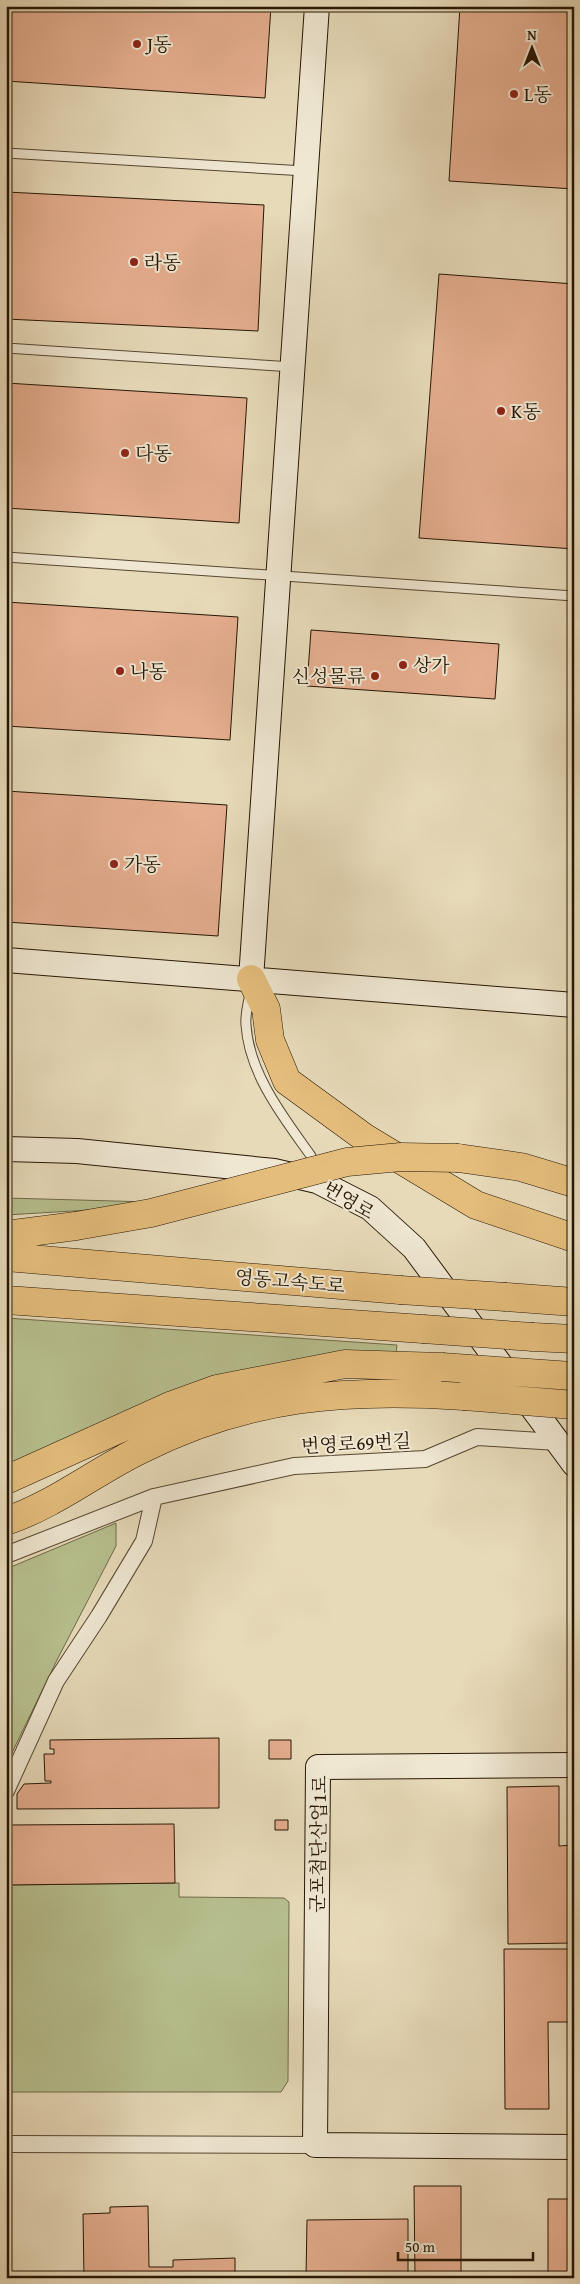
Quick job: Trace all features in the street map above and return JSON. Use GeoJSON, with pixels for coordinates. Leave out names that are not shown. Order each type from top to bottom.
{"type":"FeatureCollection","features":[{"type":"Feature","properties":{"kind":"highway"},"geometry":{"type":"LineString","coordinates":[[252,979],[266,1009],[270,1040],[287,1081],[365,1138],[476,1205],[574,1238]]}},
{"type":"Feature","properties":{"kind":"highway"},"geometry":{"type":"LineString","coordinates":[[6,1235],[76,1226],[151,1213],[347,1162],[401,1157],[458,1158],[521,1167],[574,1183]]}},
{"type":"Feature","properties":{"kind":"highway","name":"영동고속도로"},"geometry":{"type":"LineString","coordinates":[[6,1257],[400,1290],[574,1302]]}},
{"type":"Feature","properties":{"kind":"highway","name":"영동고속도로"},"geometry":{"type":"LineString","coordinates":[[6,1300],[574,1339]]}},
{"type":"Feature","properties":{"kind":"highway"},"geometry":{"type":"LineString","coordinates":[[6,1480],[170,1406],[217,1389],[345,1364],[442,1367],[573,1376]]}},
{"type":"Feature","properties":{"kind":"highway"},"geometry":{"type":"LineString","coordinates":[[6,1521],[29,1513],[140,1450],[190,1428],[233,1413],[288,1400],[354,1393],[409,1392],[574,1405]]}},
{"type":"Feature","properties":{"kind":"street"},"geometry":{"type":"LineString","coordinates":[[252,979],[317,6]]}},
{"type":"Feature","properties":{"kind":"street"},"geometry":{"type":"LineString","coordinates":[[6,960],[574,1005]]}},
{"type":"Feature","properties":{"kind":"street","name":"번영로"},"geometry":{"type":"LineString","coordinates":[[6,1149],[77,1151],[274,1171],[317,1181],[370,1208],[414,1248],[574,1464]]}},
{"type":"Feature","properties":{"kind":"street","name":"번영로69번길"},"geometry":{"type":"LineString","coordinates":[[6,1555],[154,1497],[294,1466],[425,1459],[477,1437],[558,1442]]}},
{"type":"Feature","properties":{"kind":"street"},"geometry":{"type":"LineString","coordinates":[[6,1791],[56,1681],[99,1616],[144,1541],[154,1497]]}},
{"type":"Feature","properties":{"kind":"street","name":"군포첨단산업1로"},"geometry":{"type":"LineString","coordinates":[[315,2145],[318,1767],[574,1765]]}},
{"type":"Feature","properties":{"kind":"street"},"geometry":{"type":"LineString","coordinates":[[6,2144],[574,2147]]}},
{"type":"Feature","properties":{"kind":"lane"},"geometry":{"type":"LineString","coordinates":[[6,153],[306,171]]}},
{"type":"Feature","properties":{"kind":"lane"},"geometry":{"type":"LineString","coordinates":[[6,348],[292,367]]}},
{"type":"Feature","properties":{"kind":"lane"},"geometry":{"type":"LineString","coordinates":[[6,557],[574,596]]}},
{"type":"Feature","properties":{"kind":"lane"},"geometry":{"type":"LineString","coordinates":[[252,979],[246,1025],[253,1059],[260,1078],[311,1156],[317,1181]]}},
{"type":"Feature","properties":{"kind":"green space"},"geometry":{"type":"Polygon","coordinates":[[[6,1198],[151,1202],[89,1210],[6,1215],[6,1198]]]}},
{"type":"Feature","properties":{"kind":"green space"},"geometry":{"type":"Polygon","coordinates":[[[6,1318],[397,1345],[396,1353],[329,1357],[6,1466],[6,1318]]]}},
{"type":"Feature","properties":{"kind":"green space"},"geometry":{"type":"Polygon","coordinates":[[[116,1523],[116,1546],[58,1658],[6,1765],[6,1569],[116,1523]]]}},
{"type":"Feature","properties":{"kind":"green space"},"geometry":{"type":"Polygon","coordinates":[[[179,1883],[179,1897],[284,1898],[289,1902],[288,2081],[281,2092],[6,2092],[6,1885],[179,1883]]]}},
{"type":"Feature","properties":{"kind":"building","name":"J동"},"geometry":{"type":"Polygon","coordinates":[[[6,6],[271,6],[265,98],[6,81],[6,6]]]}},
{"type":"Feature","properties":{"kind":"building","name":"L동"},"geometry":{"type":"Polygon","coordinates":[[[460,6],[574,6],[574,189],[449,181],[460,6]]]}},
{"type":"Feature","properties":{"kind":"building","name":"라동"},"geometry":{"type":"Polygon","coordinates":[[[6,192],[264,205],[258,331],[6,319],[6,192]]]}},
{"type":"Feature","properties":{"kind":"building","name":"K동"},"geometry":{"type":"Polygon","coordinates":[[[439,274],[574,284],[574,549],[419,538],[439,274]]]}},
{"type":"Feature","properties":{"kind":"building","name":"다동"},"geometry":{"type":"Polygon","coordinates":[[[6,383],[247,398],[239,523],[6,508],[6,383]]]}},
{"type":"Feature","properties":{"kind":"building","name":"나동"},"geometry":{"type":"Polygon","coordinates":[[[6,602],[238,617],[230,740],[6,726],[6,602]]]}},
{"type":"Feature","properties":{"kind":"building","name":"상가"},"geometry":{"type":"Polygon","coordinates":[[[311,630],[499,644],[495,699],[307,686],[311,630]]]}},
{"type":"Feature","properties":{"kind":"building","name":"가동"},"geometry":{"type":"Polygon","coordinates":[[[6,791],[227,805],[218,936],[6,922],[6,791]]]}},
{"type":"Feature","properties":{"kind":"building"},"geometry":{"type":"Polygon","coordinates":[[[219,1738],[219,1808],[17,1809],[17,1794],[24,1784],[51,1783],[51,1781],[45,1781],[44,1754],[54,1754],[54,1749],[50,1749],[50,1740],[219,1738]]]}},
{"type":"Feature","properties":{"kind":"building"},"geometry":{"type":"Polygon","coordinates":[[[269,1740],[291,1740],[291,1759],[269,1759],[269,1740]]]}},
{"type":"Feature","properties":{"kind":"building"},"geometry":{"type":"Polygon","coordinates":[[[559,1786],[559,1846],[574,1845],[574,1943],[508,1944],[507,1787],[559,1786]]]}},
{"type":"Feature","properties":{"kind":"building"},"geometry":{"type":"Polygon","coordinates":[[[275,1820],[288,1820],[288,1830],[275,1830],[275,1820]]]}},
{"type":"Feature","properties":{"kind":"building"},"geometry":{"type":"Polygon","coordinates":[[[174,1824],[175,1883],[6,1885],[6,1825],[174,1824]]]}},
{"type":"Feature","properties":{"kind":"building"},"geometry":{"type":"Polygon","coordinates":[[[504,1949],[574,1949],[574,2022],[548,2022],[549,2109],[505,2109],[504,1949]]]}},
{"type":"Feature","properties":{"kind":"building"},"geometry":{"type":"Polygon","coordinates":[[[414,2186],[461,2186],[461,2278],[415,2278],[414,2186]]]}},
{"type":"Feature","properties":{"kind":"building"},"geometry":{"type":"Polygon","coordinates":[[[548,2199],[574,2199],[574,2278],[548,2278],[548,2199]]]}},
{"type":"Feature","properties":{"kind":"building"},"geometry":{"type":"Polygon","coordinates":[[[148,2206],[149,2267],[173,2267],[173,2260],[235,2258],[235,2278],[84,2278],[83,2214],[110,2213],[110,2207],[148,2206]]]}},
{"type":"Feature","properties":{"kind":"building"},"geometry":{"type":"Polygon","coordinates":[[[408,2219],[408,2278],[306,2278],[307,2220],[408,2219]]]}},
{"type":"Feature","properties":{"kind":"place","name":"J동"},"geometry":{"type":"Point","coordinates":[137,44]}},
{"type":"Feature","properties":{"kind":"place","name":"L동"},"geometry":{"type":"Point","coordinates":[514,94]}},
{"type":"Feature","properties":{"kind":"place","name":"라동"},"geometry":{"type":"Point","coordinates":[134,262]}},
{"type":"Feature","properties":{"kind":"place","name":"K동"},"geometry":{"type":"Point","coordinates":[501,411]}},
{"type":"Feature","properties":{"kind":"place","name":"다동"},"geometry":{"type":"Point","coordinates":[125,453]}},
{"type":"Feature","properties":{"kind":"place","name":"상가"},"geometry":{"type":"Point","coordinates":[403,665]}},
{"type":"Feature","properties":{"kind":"place","name":"나동"},"geometry":{"type":"Point","coordinates":[120,671]}},
{"type":"Feature","properties":{"kind":"place","name":"신성물류"},"geometry":{"type":"Point","coordinates":[375,676]}},
{"type":"Feature","properties":{"kind":"place","name":"가동"},"geometry":{"type":"Point","coordinates":[114,864]}}]}
